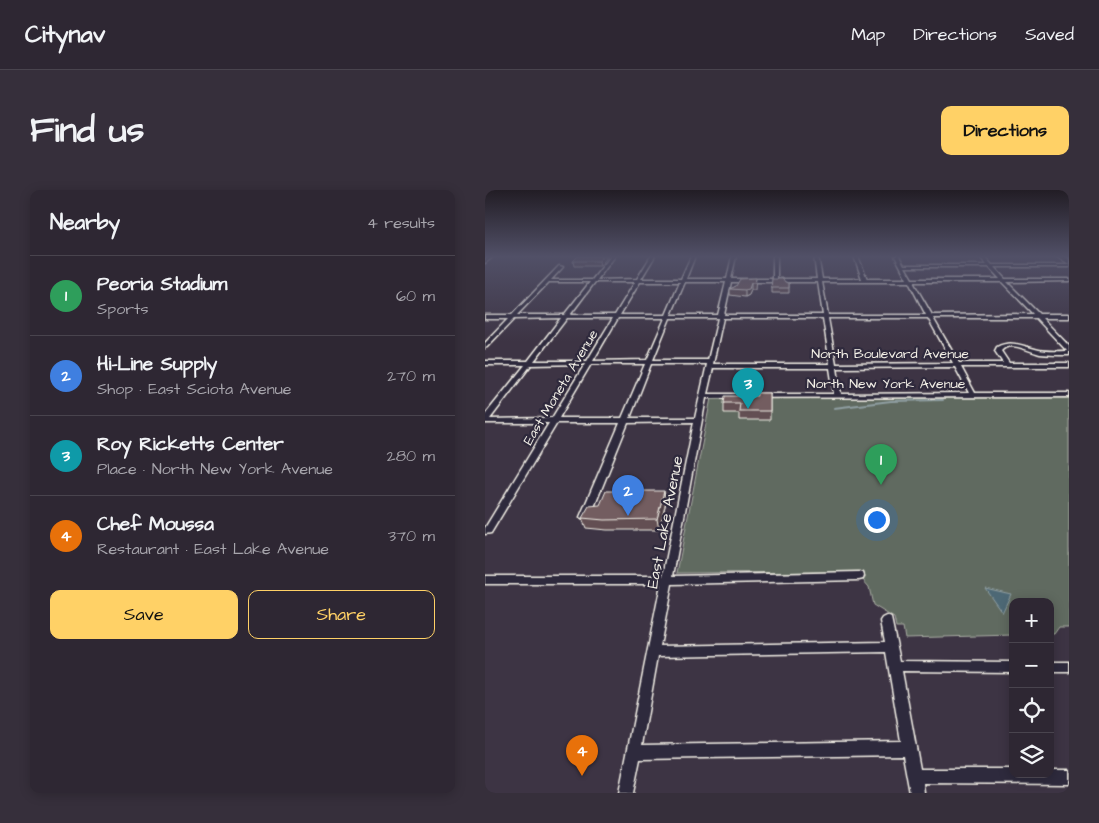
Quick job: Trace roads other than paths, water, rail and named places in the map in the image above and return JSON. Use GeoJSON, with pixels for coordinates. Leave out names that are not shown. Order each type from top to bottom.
{"type":"FeatureCollection","features":[{"type":"Feature","properties":{"kind":"street"},"geometry":{"type":"LineString","coordinates":[[485,346],[544,284]]}},
{"type":"Feature","properties":{"kind":"street"},"geometry":{"type":"LineString","coordinates":[[485,421],[591,284]]}},
{"type":"Feature","properties":{"kind":"street","name":"East Moneta Avenue"},"geometry":{"type":"LineString","coordinates":[[487,531],[591,362],[636,284]]}},
{"type":"Feature","properties":{"kind":"street"},"geometry":{"type":"LineString","coordinates":[[585,517],[682,284]]}},
{"type":"Feature","properties":{"kind":"street","name":"East Lake Avenue"},"geometry":{"type":"LineString","coordinates":[[626,793],[698,420],[727,284]]}},
{"type":"Feature","properties":{"kind":"street"},"geometry":{"type":"LineString","coordinates":[[821,284],[838,395]]}},
{"type":"Feature","properties":{"kind":"street"},"geometry":{"type":"LineString","coordinates":[[912,284],[973,395]]}},
{"type":"Feature","properties":{"kind":"street"},"geometry":{"type":"LineString","coordinates":[[1007,284],[1069,351]]}},
{"type":"Feature","properties":{"kind":"street"},"geometry":{"type":"LineString","coordinates":[[485,317],[1069,316]]}},
{"type":"Feature","properties":{"kind":"street"},"geometry":{"type":"LineString","coordinates":[[1010,336],[1017,346]]}},
{"type":"Feature","properties":{"kind":"street"},"geometry":{"type":"LineString","coordinates":[[1007,365],[998,349],[1003,345],[1017,346],[1039,352],[1069,351]]}},
{"type":"Feature","properties":{"kind":"street","name":"North Boulevard Avenue"},"geometry":{"type":"LineString","coordinates":[[485,363],[651,362],[834,366],[1069,365]]}},
{"type":"Feature","properties":{"kind":"street","name":"North New York Avenue"},"geometry":{"type":"LineString","coordinates":[[704,396],[1069,395]]}},
{"type":"Feature","properties":{"kind":"street"},"geometry":{"type":"LineString","coordinates":[[485,421],[698,420]]}},
{"type":"Feature","properties":{"kind":"street"},"geometry":{"type":"LineString","coordinates":[[485,580],[668,580],[859,576]]}},
{"type":"Feature","properties":{"kind":"street"},"geometry":{"type":"LineString","coordinates":[[887,621],[917,793]]}},
{"type":"Feature","properties":{"kind":"street"},"geometry":{"type":"LineString","coordinates":[[654,651],[891,647]]}},
{"type":"Feature","properties":{"kind":"street"},"geometry":{"type":"LineString","coordinates":[[895,666],[1009,667]]}},
{"type":"Feature","properties":{"kind":"street"},"geometry":{"type":"LineString","coordinates":[[1054,667],[1069,667]]}},
{"type":"Feature","properties":{"kind":"street"},"geometry":{"type":"LineString","coordinates":[[635,752],[910,748]]}},
{"type":"Feature","properties":{"kind":"street"},"geometry":{"type":"LineString","coordinates":[[914,776],[1069,777]]}},
{"type":"Feature","properties":{"kind":"water"},"geometry":{"type":"Polygon","coordinates":[[[985,588],[1011,594],[1002,612],[985,588]]]}},
{"type":"Feature","properties":{"kind":"waterway"},"geometry":{"type":"LineString","coordinates":[[834,408],[891,401],[943,400]]}},
{"type":"Feature","properties":{"kind":"place","name":"Roy Ricketts Center"},"geometry":{"type":"Point","coordinates":[748,409]}},
{"type":"Feature","properties":{"kind":"place","name":"Peoria Stadium"},"geometry":{"type":"Point","coordinates":[881,485]}},
{"type":"Feature","properties":{"kind":"place","name":"Hi-Line Supply"},"geometry":{"type":"Point","coordinates":[628,516]}},
{"type":"Feature","properties":{"kind":"place","name":"Chef Moussa"},"geometry":{"type":"Point","coordinates":[582,776]}}]}
